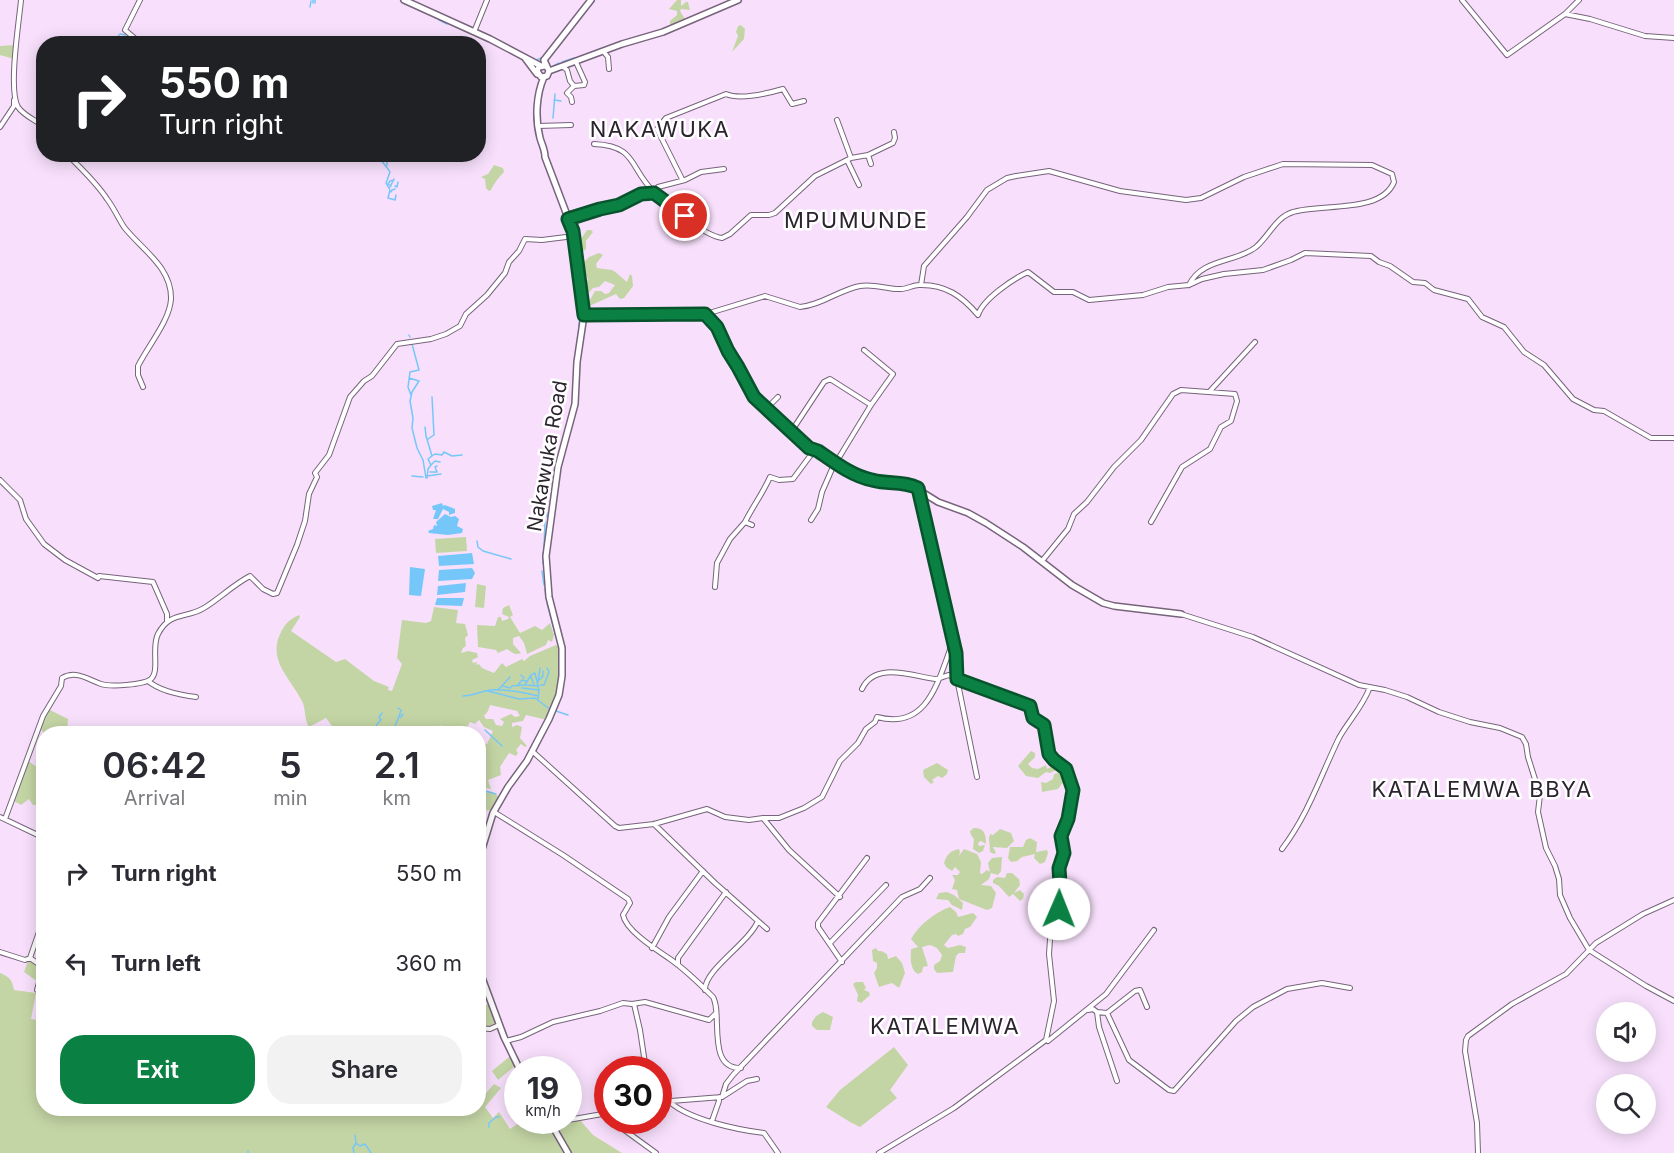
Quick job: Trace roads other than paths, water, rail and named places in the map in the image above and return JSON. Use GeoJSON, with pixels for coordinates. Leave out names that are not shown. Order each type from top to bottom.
{"type":"FeatureCollection","features":[{"type":"Feature","properties":{"kind":"main road"},"geometry":{"type":"LineString","coordinates":[[404,0],[482,36]]}},
{"type":"Feature","properties":{"kind":"main road"},"geometry":{"type":"LineString","coordinates":[[540,76],[537,69],[591,0]]}},
{"type":"Feature","properties":{"kind":"main road"},"geometry":{"type":"LineString","coordinates":[[540,76],[561,66],[663,32],[738,0]]}},
{"type":"Feature","properties":{"kind":"main road"},"geometry":{"type":"LineString","coordinates":[[486,38],[524,57],[543,63],[549,71]]}},
{"type":"Feature","properties":{"kind":"main road"},"geometry":{"type":"LineString","coordinates":[[524,57],[540,76]]}},
{"type":"Feature","properties":{"kind":"main road","name":"Nakawuka Road"},"geometry":{"type":"LineString","coordinates":[[486,837],[494,812],[532,751],[555,705],[562,676],[562,648],[549,597],[546,556],[558,467],[575,404],[577,362],[584,315],[574,236],[545,157],[538,126],[540,76]]}},
{"type":"Feature","properties":{"kind":"main road"},"geometry":{"type":"LineString","coordinates":[[584,315],[705,314],[717,327],[754,397],[809,448],[863,478],[900,482],[918,488],[938,502],[968,513],[1042,561],[1072,585],[1103,603],[1181,614]]}},
{"type":"Feature","properties":{"kind":"main road"},"geometry":{"type":"LineString","coordinates":[[486,989],[513,1056]]}},
{"type":"Feature","properties":{"kind":"main road"},"geometry":{"type":"LineString","coordinates":[[557,1134],[568,1153]]}},
{"type":"Feature","properties":{"kind":"street"},"geometry":{"type":"LineString","coordinates":[[0,127],[14,106],[21,0]]}},
{"type":"Feature","properties":{"kind":"street"},"geometry":{"type":"LineString","coordinates":[[132,36],[125,30],[140,0]]}},
{"type":"Feature","properties":{"kind":"street"},"geometry":{"type":"LineString","coordinates":[[474,32],[487,0]]}},
{"type":"Feature","properties":{"kind":"street"},"geometry":{"type":"LineString","coordinates":[[1462,0],[1507,55],[1565,14],[1579,0]]}},
{"type":"Feature","properties":{"kind":"street"},"geometry":{"type":"LineString","coordinates":[[1565,14],[1576,15],[1645,36],[1674,38]]}},
{"type":"Feature","properties":{"kind":"street"},"geometry":{"type":"LineString","coordinates":[[603,51],[608,57],[609,69]]}},
{"type":"Feature","properties":{"kind":"street"},"geometry":{"type":"LineString","coordinates":[[572,102],[567,93],[574,86],[584,85],[585,82],[576,62]]}},
{"type":"Feature","properties":{"kind":"street"},"geometry":{"type":"LineString","coordinates":[[561,66],[567,70],[574,86]]}},
{"type":"Feature","properties":{"kind":"street"},"geometry":{"type":"LineString","coordinates":[[682,179],[657,129],[666,118],[726,94],[737,97],[767,93],[783,88],[792,105],[804,101]]}},
{"type":"Feature","properties":{"kind":"street"},"geometry":{"type":"LineString","coordinates":[[15,99],[20,109],[36,121]]}},
{"type":"Feature","properties":{"kind":"street"},"geometry":{"type":"LineString","coordinates":[[837,120],[859,185]]}},
{"type":"Feature","properties":{"kind":"street"},"geometry":{"type":"LineString","coordinates":[[538,126],[571,125]]}},
{"type":"Feature","properties":{"kind":"street"},"geometry":{"type":"LineString","coordinates":[[594,144],[624,151],[654,193],[703,232],[722,238],[730,234],[751,215],[775,213],[815,176],[849,159],[868,155],[894,142],[894,132]]}},
{"type":"Feature","properties":{"kind":"street"},"geometry":{"type":"LineString","coordinates":[[868,155],[872,164]]}},
{"type":"Feature","properties":{"kind":"street"},"geometry":{"type":"LineString","coordinates":[[75,162],[107,199],[125,228],[150,253],[167,281],[171,297],[169,309],[138,366],[138,375],[143,387]]}},
{"type":"Feature","properties":{"kind":"street"},"geometry":{"type":"LineString","coordinates":[[921,285],[924,266],[967,217],[987,190],[1007,178],[1049,171],[1119,191],[1186,200],[1201,198],[1244,177],[1282,164],[1372,165],[1392,174],[1394,182],[1391,189],[1367,202],[1346,207],[1311,207],[1290,213],[1281,218],[1256,246],[1204,268],[1194,276],[1189,285]]}},
{"type":"Feature","properties":{"kind":"street"},"geometry":{"type":"LineString","coordinates":[[654,193],[658,187],[682,179],[685,180],[711,170],[724,170]]}},
{"type":"Feature","properties":{"kind":"street"},"geometry":{"type":"LineString","coordinates":[[568,219],[619,205],[641,194],[654,193]]}},
{"type":"Feature","properties":{"kind":"street"},"geometry":{"type":"LineString","coordinates":[[39,726],[61,686],[62,678],[67,675],[77,674],[106,685],[148,681],[155,672],[154,643],[167,622],[177,616],[201,610],[236,583],[250,576],[267,592],[277,593],[305,521],[315,473],[329,454],[337,437],[346,404],[354,391],[372,376],[397,344],[431,339],[460,326],[466,314],[487,295],[505,273],[509,262],[519,251],[525,239],[542,240],[574,236]]}},
{"type":"Feature","properties":{"kind":"street"},"geometry":{"type":"LineString","coordinates":[[705,314],[765,296],[805,307],[862,285],[901,289],[921,285],[943,288],[955,293],[965,299],[978,315],[980,308],[991,297],[1028,272],[1054,292],[1073,292],[1089,300],[1138,296],[1189,285],[1202,279],[1224,274],[1263,270],[1305,253],[1371,256],[1413,282],[1425,283],[1434,290],[1468,299],[1482,317],[1504,327],[1524,352],[1544,365],[1573,399],[1594,410],[1605,411],[1651,438],[1674,438]]}},
{"type":"Feature","properties":{"kind":"street"},"geometry":{"type":"LineString","coordinates":[[1210,392],[1255,342]]}},
{"type":"Feature","properties":{"kind":"street"},"geometry":{"type":"LineString","coordinates":[[811,520],[836,463],[871,405],[893,374],[864,350]]}},
{"type":"Feature","properties":{"kind":"street"},"geometry":{"type":"LineString","coordinates":[[791,432],[824,382],[830,379],[871,405]]}},
{"type":"Feature","properties":{"kind":"street"},"geometry":{"type":"LineString","coordinates":[[1042,561],[1068,529],[1074,514],[1087,502],[1114,467],[1141,440],[1173,394],[1181,390],[1235,394],[1237,401],[1231,421],[1221,427],[1210,449],[1182,467],[1151,522]]}},
{"type":"Feature","properties":{"kind":"street"},"geometry":{"type":"LineString","coordinates":[[766,410],[778,397]]}},
{"type":"Feature","properties":{"kind":"street"},"geometry":{"type":"LineString","coordinates":[[715,586],[717,563],[730,538],[745,522],[770,477],[779,480],[793,479],[813,452],[809,448]]}},
{"type":"Feature","properties":{"kind":"street"},"geometry":{"type":"LineString","coordinates":[[0,480],[20,500],[26,519],[44,544],[65,560],[98,578],[99,576],[153,582],[167,615],[167,622]]}},
{"type":"Feature","properties":{"kind":"street"},"geometry":{"type":"LineString","coordinates":[[918,488],[956,653],[957,679],[977,777]]}},
{"type":"Feature","properties":{"kind":"street"},"geometry":{"type":"LineString","coordinates":[[745,522],[752,525]]}},
{"type":"Feature","properties":{"kind":"street"},"geometry":{"type":"LineString","coordinates":[[1181,614],[1253,637],[1359,685],[1407,697],[1439,712],[1470,722],[1500,728],[1522,737],[1527,744],[1528,757],[1540,795],[1538,812],[1546,848],[1559,879],[1560,895],[1588,950],[1674,1001]]}},
{"type":"Feature","properties":{"kind":"street"},"geometry":{"type":"LineString","coordinates":[[167,615],[177,616]]}},
{"type":"Feature","properties":{"kind":"street"},"geometry":{"type":"LineString","coordinates":[[532,751],[620,828],[654,824],[707,809],[725,817],[774,820],[804,808],[822,797],[840,761],[877,717],[894,720],[914,715],[930,699],[953,642]]}},
{"type":"Feature","properties":{"kind":"street"},"geometry":{"type":"LineString","coordinates":[[862,689],[869,678],[894,672],[938,679],[949,675],[1030,706],[1033,718],[1044,725],[1049,754],[1066,769],[1073,790],[1068,819],[1061,836],[1064,853],[1059,868],[1061,900],[1059,909],[1051,921],[1054,1001],[1048,1036],[1043,1045]]}},
{"type":"Feature","properties":{"kind":"street"},"geometry":{"type":"LineString","coordinates":[[148,681],[156,687],[196,697]]}},
{"type":"Feature","properties":{"kind":"street"},"geometry":{"type":"LineString","coordinates":[[1282,849],[1308,810],[1341,735],[1355,717],[1370,687]]}},
{"type":"Feature","properties":{"kind":"street"},"geometry":{"type":"LineString","coordinates":[[36,733],[2,818],[36,834]]}},
{"type":"Feature","properties":{"kind":"street"},"geometry":{"type":"LineString","coordinates":[[494,812],[628,899],[630,903],[623,915],[624,919],[652,948],[700,984],[716,1004],[716,1035],[719,1049],[724,1060],[733,1067],[741,1068]]}},
{"type":"Feature","properties":{"kind":"street"},"geometry":{"type":"LineString","coordinates":[[763,818],[789,850],[840,897]]}},
{"type":"Feature","properties":{"kind":"street"},"geometry":{"type":"LineString","coordinates":[[654,824],[767,929]]}},
{"type":"Feature","properties":{"kind":"street"},"geometry":{"type":"LineString","coordinates":[[842,962],[818,927],[818,923],[840,897],[867,858]]}},
{"type":"Feature","properties":{"kind":"street"},"geometry":{"type":"LineString","coordinates":[[652,948],[669,917],[703,871]]}},
{"type":"Feature","properties":{"kind":"street"},"geometry":{"type":"LineString","coordinates":[[712,1121],[726,1084],[734,1074],[902,897],[920,889],[930,878]]}},
{"type":"Feature","properties":{"kind":"street"},"geometry":{"type":"LineString","coordinates":[[830,943],[886,885]]}},
{"type":"Feature","properties":{"kind":"street"},"geometry":{"type":"LineString","coordinates":[[678,966],[678,958],[726,892]]}},
{"type":"Feature","properties":{"kind":"street"},"geometry":{"type":"LineString","coordinates":[[1478,1153],[1477,1123],[1468,1076],[1466,1040],[1468,1036],[1512,1004],[1566,974],[1596,943],[1643,914],[1674,900]]}},
{"type":"Feature","properties":{"kind":"street"},"geometry":{"type":"LineString","coordinates":[[705,990],[705,983],[719,965],[753,932],[758,921]]}},
{"type":"Feature","properties":{"kind":"street"},"geometry":{"type":"LineString","coordinates":[[879,1153],[954,1108],[1043,1045],[1087,1010],[1106,994],[1154,930]]}},
{"type":"Feature","properties":{"kind":"street"},"geometry":{"type":"LineString","coordinates":[[30,958],[36,941]]}},
{"type":"Feature","properties":{"kind":"street"},"geometry":{"type":"LineString","coordinates":[[0,952],[25,960],[30,958]]}},
{"type":"Feature","properties":{"kind":"street"},"geometry":{"type":"LineString","coordinates":[[30,958],[36,962]]}},
{"type":"Feature","properties":{"kind":"street"},"geometry":{"type":"LineString","coordinates":[[671,960],[678,958]]}},
{"type":"Feature","properties":{"kind":"street"},"geometry":{"type":"LineString","coordinates":[[700,984],[705,983]]}},
{"type":"Feature","properties":{"kind":"street"},"geometry":{"type":"LineString","coordinates":[[1107,1013],[1129,1060],[1169,1090],[1174,1091],[1229,1028],[1252,1007],[1287,989],[1322,983],[1350,988]]}},
{"type":"Feature","properties":{"kind":"street"},"geometry":{"type":"LineString","coordinates":[[1087,1010],[1094,1009],[1097,1012],[1107,1013],[1135,991],[1140,990],[1147,1007]]}},
{"type":"Feature","properties":{"kind":"street"},"geometry":{"type":"LineString","coordinates":[[506,1041],[521,1037],[553,1022],[623,1003],[645,1002],[709,1020],[716,1012]]}},
{"type":"Feature","properties":{"kind":"street"},"geometry":{"type":"LineString","coordinates":[[634,1004],[644,1056]]}},
{"type":"Feature","properties":{"kind":"street"},"geometry":{"type":"LineString","coordinates":[[1097,1012],[1099,1027],[1117,1081]]}},
{"type":"Feature","properties":{"kind":"street"},"geometry":{"type":"LineString","coordinates":[[486,1029],[499,1025]]}},
{"type":"Feature","properties":{"kind":"street"},"geometry":{"type":"LineString","coordinates":[[733,1067],[734,1074]]}},
{"type":"Feature","properties":{"kind":"street"},"geometry":{"type":"LineString","coordinates":[[672,1103],[721,1097],[747,1081],[757,1079]]}},
{"type":"Feature","properties":{"kind":"street"},"geometry":{"type":"LineString","coordinates":[[672,1104],[678,1109],[731,1128],[764,1133],[778,1153]]}},
{"type":"Feature","properties":{"kind":"street"},"geometry":{"type":"LineString","coordinates":[[630,1134],[656,1153]]}},
{"type":"Feature","properties":{"kind":"water"},"geometry":{"type":"Polygon","coordinates":[[[442,503],[443,506],[455,509],[455,513],[449,515],[449,512],[443,509],[438,519],[433,519],[436,510],[433,510],[432,506],[442,503]]]}},
{"type":"Feature","properties":{"kind":"water"},"geometry":{"type":"Polygon","coordinates":[[[445,514],[459,519],[457,526],[463,529],[462,533],[448,535],[429,533],[428,531],[433,529],[434,525],[437,526],[436,522],[445,514]]]}},
{"type":"Feature","properties":{"kind":"water"},"geometry":{"type":"Polygon","coordinates":[[[472,553],[474,564],[439,566],[438,556],[472,553]]]}},
{"type":"Feature","properties":{"kind":"water"},"geometry":{"type":"Polygon","coordinates":[[[410,567],[425,569],[421,596],[409,595],[410,567]]]}},
{"type":"Feature","properties":{"kind":"water"},"geometry":{"type":"Polygon","coordinates":[[[472,568],[475,573],[472,579],[438,581],[439,570],[472,568]]]}},
{"type":"Feature","properties":{"kind":"water"},"geometry":{"type":"Polygon","coordinates":[[[466,583],[465,592],[437,595],[438,586],[466,583]]]}},
{"type":"Feature","properties":{"kind":"water"},"geometry":{"type":"Polygon","coordinates":[[[437,598],[464,598],[462,606],[435,605],[437,598]]]}},
{"type":"Feature","properties":{"kind":"waterway"},"geometry":{"type":"LineString","coordinates":[[310,7],[311,1]]}},
{"type":"Feature","properties":{"kind":"waterway"},"geometry":{"type":"LineString","coordinates":[[439,20],[447,24]]}},
{"type":"Feature","properties":{"kind":"waterway"},"geometry":{"type":"LineString","coordinates":[[120,34],[126,35]]}},
{"type":"Feature","properties":{"kind":"waterway"},"geometry":{"type":"LineString","coordinates":[[486,40],[494,44]]}},
{"type":"Feature","properties":{"kind":"waterway"},"geometry":{"type":"LineString","coordinates":[[536,60],[542,58]]}},
{"type":"Feature","properties":{"kind":"waterway"},"geometry":{"type":"LineString","coordinates":[[562,62],[574,58]]}},
{"type":"Feature","properties":{"kind":"waterway"},"geometry":{"type":"LineString","coordinates":[[550,68],[559,63]]}},
{"type":"Feature","properties":{"kind":"waterway"},"geometry":{"type":"LineString","coordinates":[[553,118],[555,94]]}},
{"type":"Feature","properties":{"kind":"waterway"},"geometry":{"type":"LineString","coordinates":[[554,100],[561,101]]}},
{"type":"Feature","properties":{"kind":"waterway"},"geometry":{"type":"LineString","coordinates":[[539,144],[543,157]]}},
{"type":"Feature","properties":{"kind":"waterway"},"geometry":{"type":"LineString","coordinates":[[382,162],[390,172],[386,183],[390,190],[388,198],[395,200],[396,195]]}},
{"type":"Feature","properties":{"kind":"waterway"},"geometry":{"type":"LineString","coordinates":[[547,170],[552,182]]}},
{"type":"Feature","properties":{"kind":"waterway"},"geometry":{"type":"LineString","coordinates":[[390,187],[394,179]]}},
{"type":"Feature","properties":{"kind":"waterway"},"geometry":{"type":"LineString","coordinates":[[391,186],[388,184],[394,180]]}},
{"type":"Feature","properties":{"kind":"waterway"},"geometry":{"type":"LineString","coordinates":[[395,186],[397,187],[398,182]]}},
{"type":"Feature","properties":{"kind":"waterway"},"geometry":{"type":"LineString","coordinates":[[391,192],[395,189]]}},
{"type":"Feature","properties":{"kind":"waterway"},"geometry":{"type":"LineString","coordinates":[[565,217],[571,234]]}},
{"type":"Feature","properties":{"kind":"waterway"},"geometry":{"type":"LineString","coordinates":[[576,235],[584,295]]}},
{"type":"Feature","properties":{"kind":"waterway"},"geometry":{"type":"LineString","coordinates":[[579,326],[580,304]]}},
{"type":"Feature","properties":{"kind":"waterway"},"geometry":{"type":"LineString","coordinates":[[584,306],[593,310],[612,311]]}},
{"type":"Feature","properties":{"kind":"waterway"},"geometry":{"type":"LineString","coordinates":[[411,395],[408,387],[410,372],[419,370],[412,344]]}},
{"type":"Feature","properties":{"kind":"waterway"},"geometry":{"type":"LineString","coordinates":[[409,378],[419,381],[412,392],[410,401],[412,428],[423,460],[426,478]]}},
{"type":"Feature","properties":{"kind":"waterway"},"geometry":{"type":"LineString","coordinates":[[428,439],[434,435],[432,397]]}},
{"type":"Feature","properties":{"kind":"waterway"},"geometry":{"type":"LineString","coordinates":[[425,427],[432,456],[428,459],[431,465],[427,478]]}},
{"type":"Feature","properties":{"kind":"waterway"},"geometry":{"type":"LineString","coordinates":[[432,456],[442,455],[444,452],[452,456],[462,455]]}},
{"type":"Feature","properties":{"kind":"waterway"},"geometry":{"type":"LineString","coordinates":[[431,465],[435,461],[440,462]]}},
{"type":"Feature","properties":{"kind":"waterway"},"geometry":{"type":"LineString","coordinates":[[430,472],[437,472],[435,467],[437,466]]}},
{"type":"Feature","properties":{"kind":"waterway"},"geometry":{"type":"LineString","coordinates":[[427,476],[441,474]]}},
{"type":"Feature","properties":{"kind":"waterway"},"geometry":{"type":"LineString","coordinates":[[412,476],[423,477]]}},
{"type":"Feature","properties":{"kind":"waterway"},"geometry":{"type":"LineString","coordinates":[[544,548],[545,521]]}},
{"type":"Feature","properties":{"kind":"waterway"},"geometry":{"type":"LineString","coordinates":[[477,541],[478,547],[483,551],[511,559]]}},
{"type":"Feature","properties":{"kind":"waterway"},"geometry":{"type":"LineString","coordinates":[[543,553],[543,564]]}},
{"type":"Feature","properties":{"kind":"waterway"},"geometry":{"type":"LineString","coordinates":[[542,571],[544,585]]}},
{"type":"Feature","properties":{"kind":"waterway"},"geometry":{"type":"LineString","coordinates":[[545,588],[546,598]]}},
{"type":"Feature","properties":{"kind":"waterway"},"geometry":{"type":"LineString","coordinates":[[547,603],[557,640]]}},
{"type":"Feature","properties":{"kind":"waterway"},"geometry":{"type":"LineString","coordinates":[[538,682],[540,668]]}},
{"type":"Feature","properties":{"kind":"waterway"},"geometry":{"type":"LineString","coordinates":[[540,685],[544,685],[549,672],[547,668]]}},
{"type":"Feature","properties":{"kind":"waterway"},"geometry":{"type":"LineString","coordinates":[[539,680],[543,676],[543,671]]}},
{"type":"Feature","properties":{"kind":"waterway"},"geometry":{"type":"LineString","coordinates":[[503,686],[510,688],[525,685],[535,673],[539,690],[538,699]]}},
{"type":"Feature","properties":{"kind":"waterway"},"geometry":{"type":"LineString","coordinates":[[521,675],[524,678]]}},
{"type":"Feature","properties":{"kind":"waterway"},"geometry":{"type":"LineString","coordinates":[[498,690],[510,677]]}},
{"type":"Feature","properties":{"kind":"waterway"},"geometry":{"type":"LineString","coordinates":[[531,677],[534,684]]}},
{"type":"Feature","properties":{"kind":"waterway"},"geometry":{"type":"LineString","coordinates":[[518,685],[522,680],[526,681]]}},
{"type":"Feature","properties":{"kind":"waterway"},"geometry":{"type":"LineString","coordinates":[[526,685],[538,686]]}},
{"type":"Feature","properties":{"kind":"waterway"},"geometry":{"type":"LineString","coordinates":[[522,688],[539,690]]}},
{"type":"Feature","properties":{"kind":"waterway"},"geometry":{"type":"LineString","coordinates":[[463,696],[497,690],[538,696]]}},
{"type":"Feature","properties":{"kind":"waterway"},"geometry":{"type":"LineString","coordinates":[[488,691],[519,699],[535,698],[551,710]]}},
{"type":"Feature","properties":{"kind":"waterway"},"geometry":{"type":"LineString","coordinates":[[398,708],[401,710],[399,717]]}},
{"type":"Feature","properties":{"kind":"waterway"},"geometry":{"type":"LineString","coordinates":[[556,711],[568,715]]}},
{"type":"Feature","properties":{"kind":"waterway"},"geometry":{"type":"LineString","coordinates":[[376,726],[381,720],[379,717],[382,713]]}},
{"type":"Feature","properties":{"kind":"waterway"},"geometry":{"type":"LineString","coordinates":[[395,726],[403,714]]}},
{"type":"Feature","properties":{"kind":"waterway"},"geometry":{"type":"LineString","coordinates":[[486,731],[502,746]]}},
{"type":"Feature","properties":{"kind":"waterway"},"geometry":{"type":"LineString","coordinates":[[486,791],[496,794]]}},
{"type":"Feature","properties":{"kind":"waterway"},"geometry":{"type":"LineString","coordinates":[[489,1127],[489,1123],[499,1117]]}},
{"type":"Feature","properties":{"kind":"waterway"},"geometry":{"type":"LineString","coordinates":[[554,1134],[565,1153]]}},
{"type":"Feature","properties":{"kind":"waterway"},"geometry":{"type":"LineString","coordinates":[[355,1135],[356,1143],[360,1146],[365,1144],[371,1153]]}},
{"type":"Feature","properties":{"kind":"waterway"},"geometry":{"type":"LineString","coordinates":[[354,1153],[353,1148],[356,1143]]}},
{"type":"Feature","properties":{"kind":"district","name":"NAKAWUKA"},"geometry":{"type":"Point","coordinates":[660,129]}},
{"type":"Feature","properties":{"kind":"district","name":"MPUMUNDE"},"geometry":{"type":"Point","coordinates":[856,220]}},
{"type":"Feature","properties":{"kind":"district","name":"KATALEMWA BBYA"},"geometry":{"type":"Point","coordinates":[1482,789]}},
{"type":"Feature","properties":{"kind":"district","name":"KATALEMWA"},"geometry":{"type":"Point","coordinates":[945,1026]}}]}
